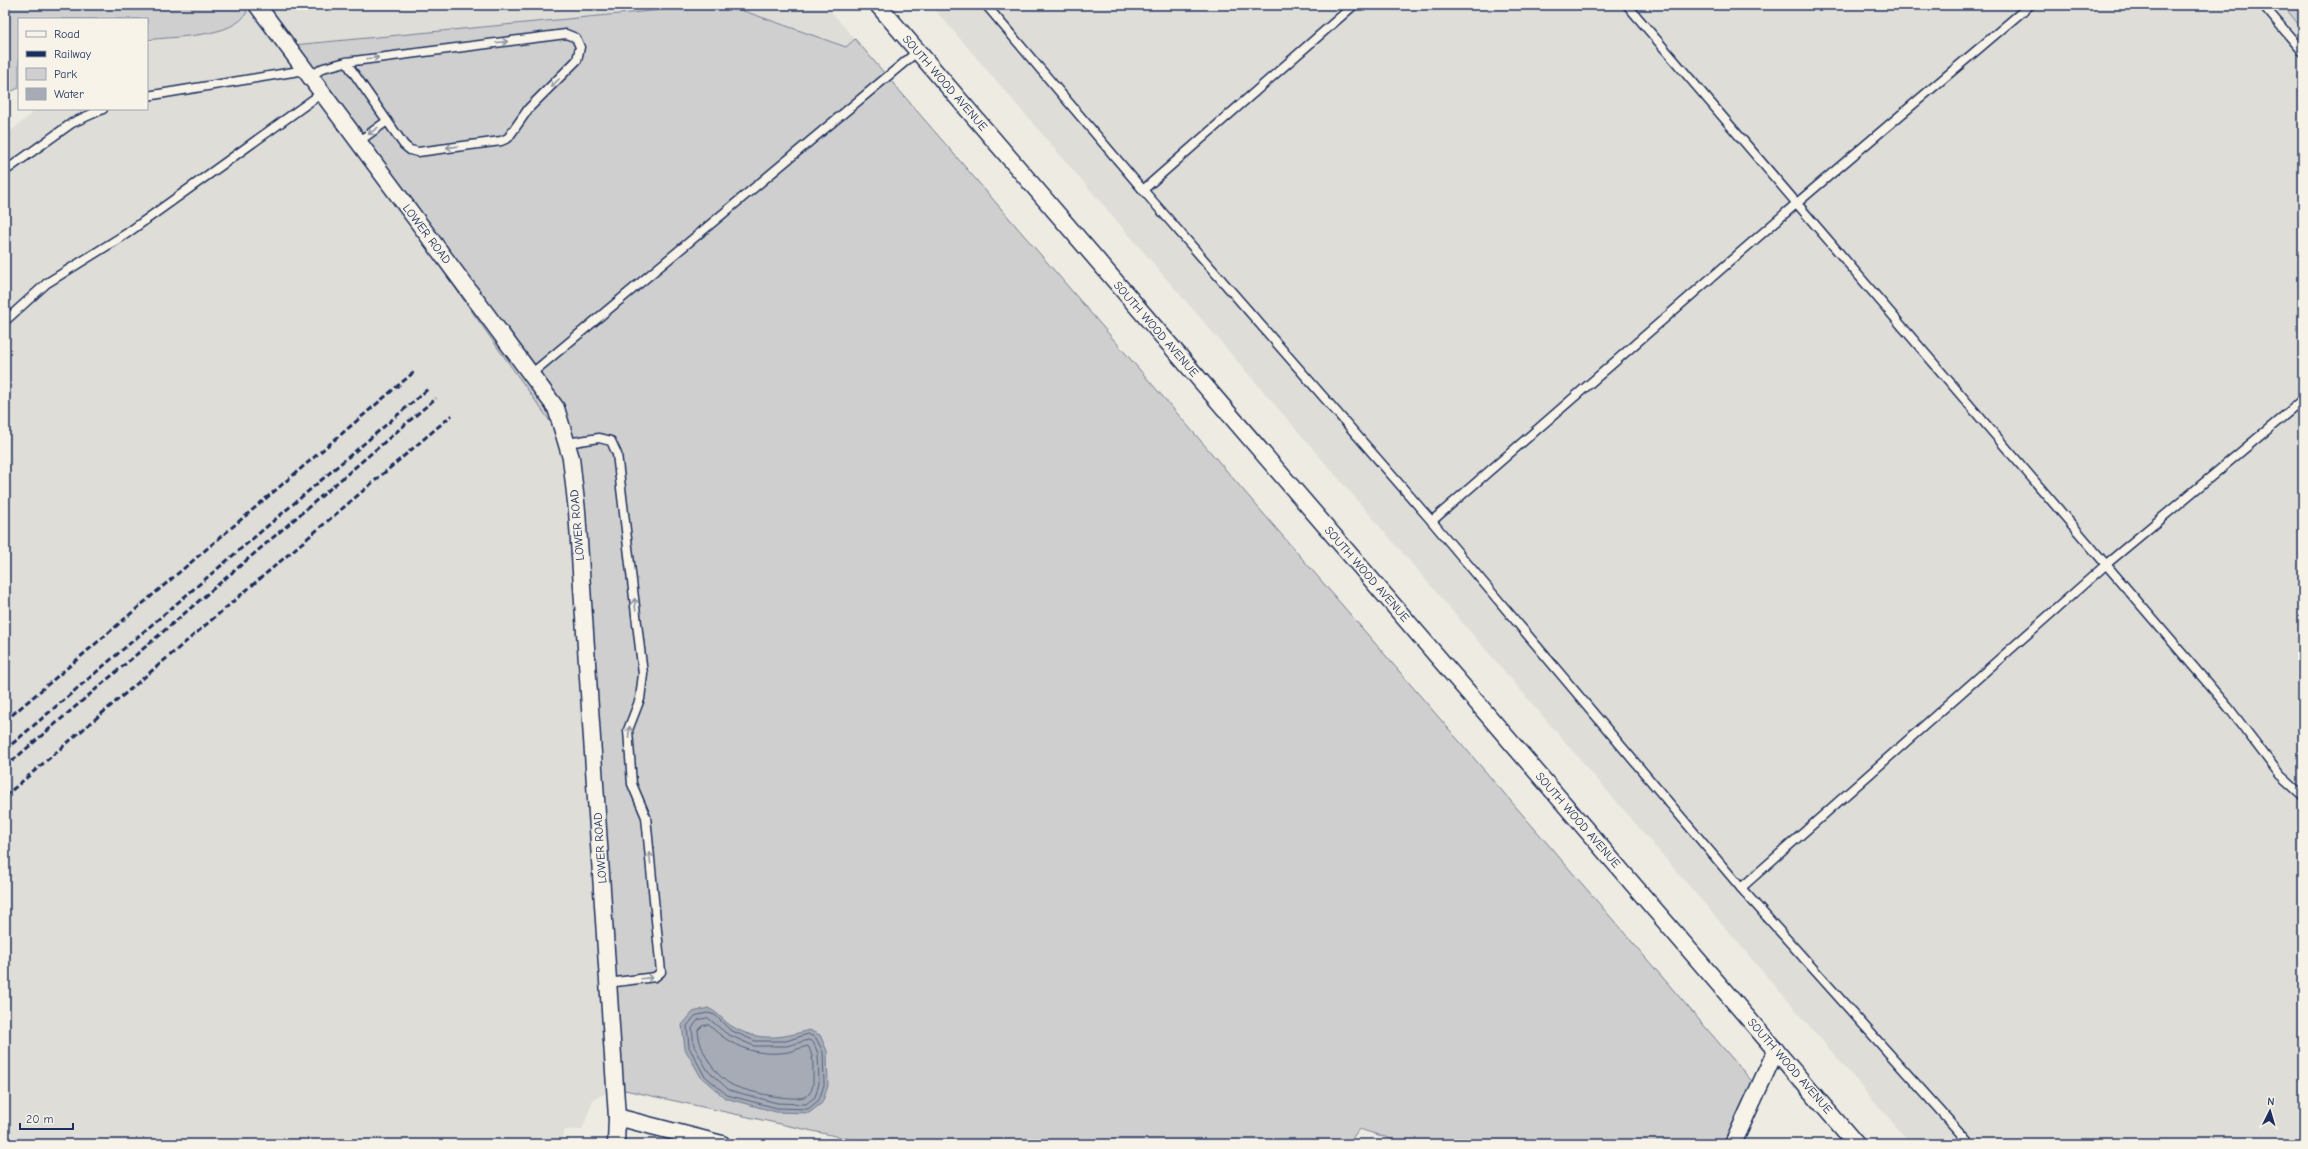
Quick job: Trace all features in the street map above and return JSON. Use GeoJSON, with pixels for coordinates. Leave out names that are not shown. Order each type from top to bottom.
{"type":"FeatureCollection","features":[{"type":"Feature","properties":{"kind":"street","name":"LOWER ROAD"},"geometry":{"type":"LineString","coordinates":[[257,5],[556,408],[571,458],[577,511],[617,1117],[616,1144]]}},
{"type":"Feature","properties":{"kind":"street","name":"SOUTH WOOD AVENUE"},"geometry":{"type":"LineString","coordinates":[[878,5],[1856,1144]]}},
{"type":"Feature","properties":{"kind":"street"},"geometry":{"type":"LineString","coordinates":[[1733,1144],[1776,1050]]}},
{"type":"Feature","properties":{"kind":"street"},"geometry":{"type":"LineString","coordinates":[[617,1117],[722,1144]]}},
{"type":"Feature","properties":{"kind":"lane"},"geometry":{"type":"LineString","coordinates":[[986,5],[1143,190],[1432,521],[1741,888],[1970,1144]]}},
{"type":"Feature","properties":{"kind":"lane"},"geometry":{"type":"LineString","coordinates":[[1143,190],[1354,5]]}},
{"type":"Feature","properties":{"kind":"lane"},"geometry":{"type":"LineString","coordinates":[[1627,5],[2228,707],[2280,775],[2303,796]]}},
{"type":"Feature","properties":{"kind":"lane"},"geometry":{"type":"LineString","coordinates":[[1432,521],[1797,202],[2030,5]]}},
{"type":"Feature","properties":{"kind":"lane"},"geometry":{"type":"LineString","coordinates":[[2263,5],[2303,52]]}},
{"type":"Feature","properties":{"kind":"lane"},"geometry":{"type":"LineString","coordinates":[[148,96],[308,73],[346,62],[566,34],[573,36],[580,47],[577,60],[529,108],[508,138],[502,141],[414,152],[404,146],[346,62]]}},
{"type":"Feature","properties":{"kind":"lane"},"geometry":{"type":"LineString","coordinates":[[531,374],[918,51]]}},
{"type":"Feature","properties":{"kind":"lane"},"geometry":{"type":"LineString","coordinates":[[5,321],[48,283],[126,234],[322,93]]}},
{"type":"Feature","properties":{"kind":"lane"},"geometry":{"type":"LineString","coordinates":[[5,171],[72,123],[101,110]]}},
{"type":"Feature","properties":{"kind":"lane"},"geometry":{"type":"LineString","coordinates":[[358,142],[387,121]]}},
{"type":"Feature","properties":{"kind":"lane"},"geometry":{"type":"LineString","coordinates":[[1741,888],[2106,564],[2303,400]]}},
{"type":"Feature","properties":{"kind":"lane"},"geometry":{"type":"LineString","coordinates":[[567,443],[599,438],[611,441],[617,454],[643,674],[640,699],[628,730],[632,784],[646,817],[662,972],[654,977],[608,983]]}},
{"type":"Feature","properties":{"kind":"shaded area"},"geometry":{"type":"Polygon","coordinates":[[[214,5],[714,5],[283,46],[569,448],[615,1088],[593,1100],[582,1130],[565,1130],[561,1144],[5,1144],[5,136],[36,110],[148,110],[148,43],[214,5]]]}},
{"type":"Feature","properties":{"kind":"shaded area"},"geometry":{"type":"Polygon","coordinates":[[[727,5],[825,5],[855,39],[846,47],[727,5]]]}},
{"type":"Feature","properties":{"kind":"shaded area"},"geometry":{"type":"Polygon","coordinates":[[[931,5],[2283,5],[2303,30],[2303,1144],[1911,1144],[931,5]]]}},
{"type":"Feature","properties":{"kind":"green space"},"geometry":{"type":"Polygon","coordinates":[[[5,5],[241,5],[247,12],[240,21],[230,27],[217,31],[148,40],[148,18],[18,18],[18,88],[5,94],[5,5]]]}},
{"type":"Feature","properties":{"kind":"green space"},"geometry":{"type":"Polygon","coordinates":[[[727,5],[846,47],[855,39],[1756,1086],[1730,1144],[1408,1144],[1359,1129],[1348,1144],[872,1144],[620,1089],[569,448],[283,46],[727,5]]]}},
{"type":"Feature","properties":{"kind":"green space"},"geometry":{"type":"Polygon","coordinates":[[[2283,5],[2303,5],[2303,30],[2283,5]]]}},
{"type":"Feature","properties":{"kind":"water"},"geometry":{"type":"Polygon","coordinates":[[[708,1008],[733,1027],[752,1035],[761,1037],[780,1037],[809,1030],[820,1035],[827,1051],[828,1086],[822,1103],[809,1113],[776,1112],[725,1098],[701,1077],[685,1049],[682,1025],[693,1012],[708,1008]]]}},
{"type":"Feature","properties":{"kind":"railway"},"geometry":{"type":"LineString","coordinates":[[5,721],[414,372]]}},
{"type":"Feature","properties":{"kind":"railway"},"geometry":{"type":"LineString","coordinates":[[5,750],[428,389]]}},
{"type":"Feature","properties":{"kind":"railway"},"geometry":{"type":"LineString","coordinates":[[5,767],[436,398]]}},
{"type":"Feature","properties":{"kind":"railway"},"geometry":{"type":"LineString","coordinates":[[5,796],[452,415]]}}]}
